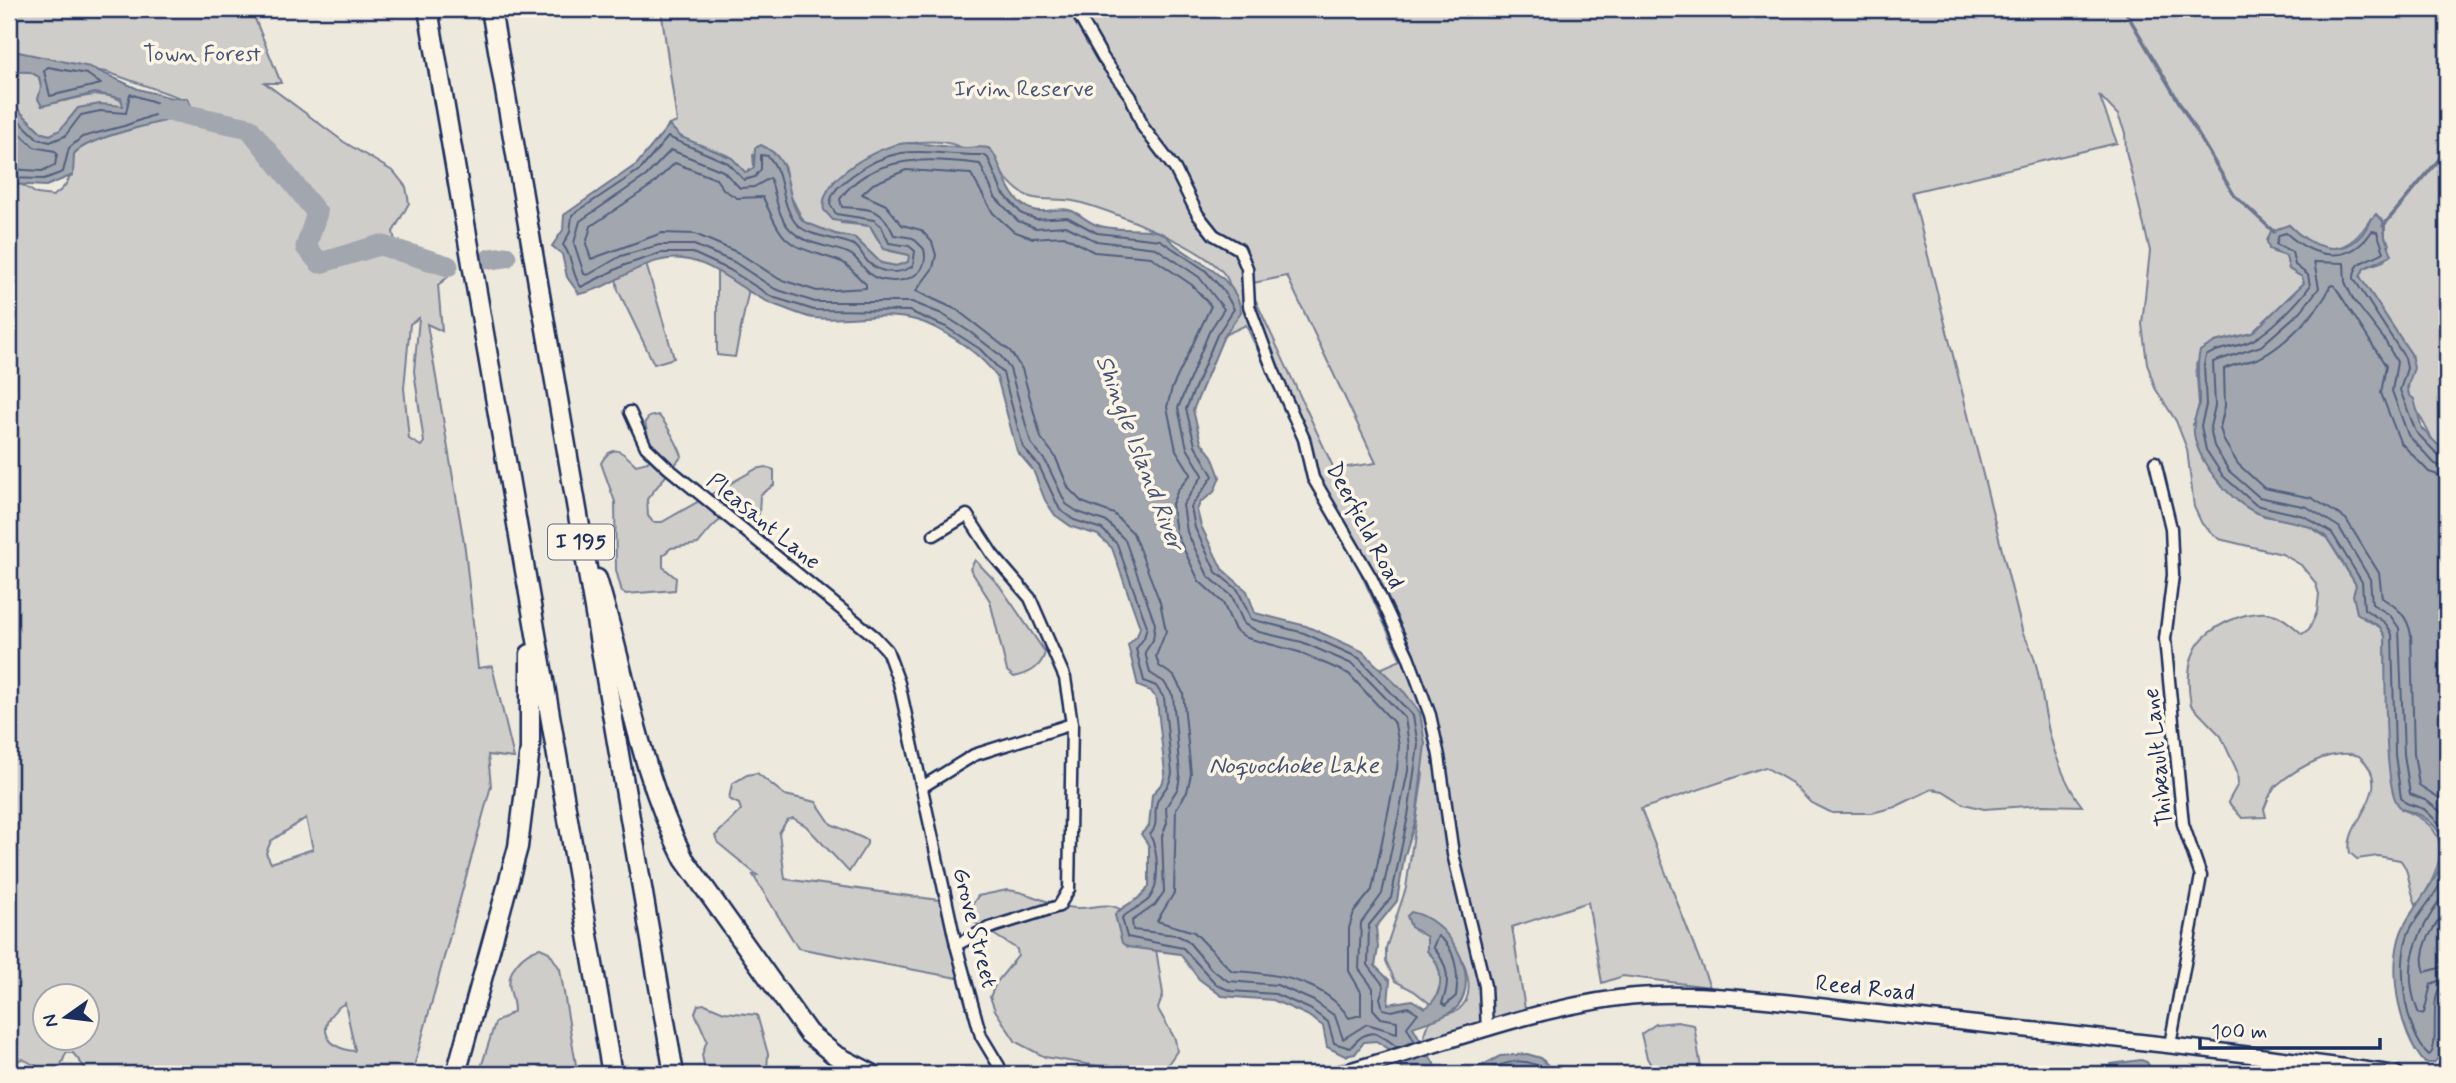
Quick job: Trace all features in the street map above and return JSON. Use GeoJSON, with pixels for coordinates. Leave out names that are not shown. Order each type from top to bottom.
{"type":"FeatureCollection","features":[{"type":"Feature","properties":{"kind":"highway","name":"I 195"},"geometry":{"type":"LineString","coordinates":[[428,9],[611,1074]]}},
{"type":"Feature","properties":{"kind":"highway","name":"I 195"},"geometry":{"type":"LineString","coordinates":[[491,9],[674,1074]]}},
{"type":"Feature","properties":{"kind":"highway"},"geometry":{"type":"LineString","coordinates":[[575,504],[606,608],[648,770],[668,828],[684,859],[808,1033],[835,1055],[872,1074]]}},
{"type":"Feature","properties":{"kind":"highway"},"geometry":{"type":"LineString","coordinates":[[456,1074],[503,909],[522,824],[530,749],[530,602]]}},
{"type":"Feature","properties":{"kind":"street","name":"Deerfield Road"},"geometry":{"type":"LineString","coordinates":[[1075,9],[1103,58],[1131,97],[1143,127],[1175,169],[1199,215],[1214,235],[1239,249],[1247,268],[1250,306],[1273,370],[1304,439],[1313,478],[1366,569],[1408,656],[1430,715],[1439,756],[1453,854],[1485,986],[1486,1030]]}},
{"type":"Feature","properties":{"kind":"street","name":"Pleasant Lane"},"geometry":{"type":"LineString","coordinates":[[630,412],[646,447],[660,461],[731,523],[874,636],[887,650]]}},
{"type":"Feature","properties":{"kind":"street","name":"Thibeault Lane"},"geometry":{"type":"LineString","coordinates":[[2155,462],[2171,528],[2173,575],[2165,639],[2183,824],[2201,876],[2170,1045]]}},
{"type":"Feature","properties":{"kind":"street"},"geometry":{"type":"LineString","coordinates":[[934,535],[967,515],[993,555],[1030,598],[1065,678],[1072,724],[1069,889],[1059,906],[989,928],[956,945]]}},
{"type":"Feature","properties":{"kind":"street","name":"Grove Street"},"geometry":{"type":"LineString","coordinates":[[887,650],[899,683],[956,945],[981,1036],[999,1066],[999,1074]]}},
{"type":"Feature","properties":{"kind":"street"},"geometry":{"type":"LineString","coordinates":[[922,787],[974,755],[1072,724]]}},
{"type":"Feature","properties":{"kind":"street","name":"Reed Road"},"geometry":{"type":"LineString","coordinates":[[1342,1074],[1545,1013],[1620,998],[1676,996],[1851,1010],[2170,1045],[2396,1074]]}},
{"type":"Feature","properties":{"kind":"green space"},"geometry":{"type":"Polygon","coordinates":[[[9,9],[251,9],[281,83],[265,83],[344,142],[394,172],[406,187],[409,203],[393,232],[396,245],[444,264],[450,269],[448,277],[438,285],[442,331],[427,324],[465,549],[478,668],[492,666],[514,758],[488,755],[491,786],[412,1074],[90,1074],[73,1053],[66,1053],[59,1070],[50,1074],[23,1059],[9,1062],[9,177],[37,194],[53,196],[67,182],[74,154],[81,148],[128,130],[190,117],[189,101],[107,72],[9,59],[9,9]],[[419,318],[410,324],[404,388],[409,439],[421,446],[424,442],[414,371],[419,318]],[[306,818],[271,841],[266,853],[271,863],[313,849],[306,818]],[[345,1003],[330,1017],[326,1032],[335,1045],[354,1051],[355,1050],[345,1003]]]}},
{"type":"Feature","properties":{"kind":"green space","name":"Irvin Reserve"},"geometry":{"type":"Polygon","coordinates":[[[661,9],[2447,9],[2447,468],[2409,395],[2411,354],[2360,277],[2364,268],[2384,261],[2390,244],[2385,237],[2385,225],[2371,218],[2353,240],[2333,248],[2312,243],[2289,225],[2273,252],[2286,256],[2289,269],[2302,277],[2304,283],[2252,333],[2215,342],[2196,364],[2199,405],[2193,425],[2264,516],[2302,522],[2327,538],[2356,585],[2363,618],[2380,627],[2385,636],[2388,755],[2401,809],[2431,826],[2438,837],[2439,862],[2434,876],[2417,906],[2406,869],[2400,860],[2378,856],[2357,859],[2350,853],[2354,830],[2372,794],[2370,769],[2359,756],[2338,754],[2295,772],[2273,790],[2264,809],[2266,817],[2242,818],[2228,802],[2238,784],[2237,771],[2221,736],[2191,705],[2189,677],[2195,650],[2218,626],[2254,613],[2276,615],[2302,634],[2309,629],[2317,612],[2319,594],[2315,582],[2301,565],[2282,554],[2219,539],[2202,524],[2194,507],[2187,449],[2176,421],[2155,388],[2147,363],[2142,324],[2150,251],[2126,151],[2125,133],[2118,115],[2099,95],[2117,143],[1912,192],[2023,634],[2036,663],[2051,740],[2064,775],[2082,806],[2043,805],[1984,809],[1964,804],[1943,791],[1932,789],[1895,807],[1872,813],[1832,813],[1810,802],[1792,783],[1765,767],[1641,809],[1710,987],[1623,976],[1602,983],[1588,902],[1512,927],[1525,1009],[1424,1039],[1428,1024],[1432,1020],[1455,1012],[1464,1004],[1469,987],[1466,969],[1453,946],[1433,1006],[1395,981],[1386,961],[1386,948],[1406,888],[1423,774],[1368,674],[1401,660],[1246,325],[1222,336],[1230,289],[1221,271],[1184,245],[1134,221],[1073,201],[1025,195],[994,167],[974,154],[952,144],[936,142],[921,142],[889,150],[859,164],[833,181],[841,223],[870,226],[880,243],[890,251],[910,255],[908,262],[896,266],[881,263],[855,238],[835,234],[804,222],[790,195],[784,164],[753,155],[754,167],[746,173],[730,157],[689,141],[674,131],[669,125],[677,122],[661,9]],[[1287,276],[1248,284],[1334,469],[1376,463],[1287,276]]]}},
{"type":"Feature","properties":{"kind":"green space","name":"Town Forest"},"geometry":{"type":"Polygon","coordinates":[[[9,71],[30,72],[39,77],[41,87],[64,101],[90,95],[106,95],[130,106],[50,135],[42,133],[9,101],[9,71]]]}},
{"type":"Feature","properties":{"kind":"green space"},"geometry":{"type":"Polygon","coordinates":[[[641,247],[674,358],[654,364],[618,290],[616,277],[641,247]]]}},
{"type":"Feature","properties":{"kind":"green space"},"geometry":{"type":"Polygon","coordinates":[[[717,265],[749,289],[735,357],[717,355],[717,265]]]}},
{"type":"Feature","properties":{"kind":"green space"},"geometry":{"type":"Polygon","coordinates":[[[658,415],[682,456],[647,499],[648,516],[653,522],[662,522],[756,469],[766,467],[774,470],[774,485],[760,495],[759,514],[755,517],[718,522],[698,544],[671,548],[663,555],[663,567],[676,578],[675,590],[626,594],[622,592],[616,570],[615,502],[601,463],[605,456],[614,451],[622,453],[636,465],[648,462],[651,452],[645,422],[649,417],[658,415]]]}},
{"type":"Feature","properties":{"kind":"green space"},"geometry":{"type":"Polygon","coordinates":[[[975,560],[999,585],[1045,652],[1038,666],[1029,672],[1014,677],[1007,671],[990,601],[970,569],[975,560]]]}},
{"type":"Feature","properties":{"kind":"green space"},"geometry":{"type":"Polygon","coordinates":[[[757,773],[785,795],[816,802],[831,824],[867,840],[849,872],[806,826],[793,818],[787,820],[779,833],[785,879],[946,901],[968,980],[798,948],[753,875],[757,875],[718,843],[715,836],[741,810],[739,804],[729,799],[732,784],[747,775],[757,773]]]}},
{"type":"Feature","properties":{"kind":"green space"},"geometry":{"type":"Polygon","coordinates":[[[1007,890],[1067,907],[1115,907],[1120,909],[1115,915],[1128,947],[1156,949],[1163,994],[1158,1009],[1175,1039],[1177,1051],[1166,1067],[1144,1074],[1045,1057],[1016,1042],[995,1010],[990,997],[996,983],[1018,956],[1017,949],[974,922],[968,911],[978,896],[1007,890]]]}},
{"type":"Feature","properties":{"kind":"green space"},"geometry":{"type":"Polygon","coordinates":[[[540,948],[549,952],[560,969],[576,1065],[574,1074],[479,1074],[495,1023],[514,1011],[509,982],[513,969],[528,953],[540,948]]]}},
{"type":"Feature","properties":{"kind":"green space"},"geometry":{"type":"Polygon","coordinates":[[[705,1004],[724,1012],[757,1015],[768,1054],[767,1071],[761,1074],[706,1074],[702,1055],[707,1040],[695,1013],[698,1005],[705,1004]]]}},
{"type":"Feature","properties":{"kind":"green space"},"geometry":{"type":"Polygon","coordinates":[[[1677,1022],[1694,1025],[1702,1074],[1656,1074],[1647,1058],[1641,1034],[1656,1024],[1677,1022]]]}},
{"type":"Feature","properties":{"kind":"water"},"geometry":{"type":"Polygon","coordinates":[[[9,50],[90,67],[138,89],[172,98],[187,98],[194,111],[190,117],[128,130],[81,148],[74,154],[73,175],[46,186],[9,184],[9,101],[42,133],[50,135],[60,130],[78,108],[100,104],[123,106],[121,98],[95,93],[42,106],[38,99],[41,87],[39,77],[30,72],[9,71],[9,50]]]}},
{"type":"Feature","properties":{"kind":"water","name":"Noquochoke Lake"},"geometry":{"type":"Polygon","coordinates":[[[669,125],[681,137],[732,158],[746,173],[754,168],[755,148],[761,145],[772,152],[785,170],[792,201],[804,222],[835,234],[855,238],[881,263],[896,266],[908,262],[909,255],[884,249],[870,226],[833,220],[824,210],[825,198],[831,186],[841,175],[868,156],[897,145],[908,143],[983,147],[993,152],[1009,188],[1023,205],[1037,211],[1069,210],[1093,224],[1104,227],[1159,232],[1216,273],[1233,290],[1241,312],[1223,338],[1193,410],[1201,442],[1212,456],[1220,477],[1214,492],[1200,503],[1197,510],[1201,526],[1222,569],[1247,591],[1255,613],[1306,626],[1362,651],[1405,693],[1420,713],[1425,744],[1416,819],[1404,858],[1397,901],[1376,927],[1378,948],[1375,966],[1390,981],[1388,1004],[1412,1000],[1425,1008],[1437,995],[1439,972],[1433,957],[1427,951],[1427,937],[1411,927],[1407,916],[1411,912],[1424,916],[1448,936],[1457,949],[1466,979],[1458,1006],[1443,1016],[1413,1027],[1440,1074],[1406,1074],[1392,1051],[1376,1041],[1364,1042],[1355,1054],[1345,1056],[1327,1047],[1323,1026],[1307,1015],[1273,1000],[1222,996],[1199,979],[1180,954],[1128,947],[1122,943],[1115,915],[1142,895],[1149,886],[1149,846],[1141,834],[1149,826],[1152,795],[1163,782],[1165,773],[1157,700],[1151,691],[1138,686],[1128,645],[1137,636],[1140,627],[1112,548],[1098,535],[1072,527],[1055,515],[1045,500],[1033,470],[1017,451],[997,377],[983,360],[955,339],[925,323],[884,316],[828,319],[810,317],[764,300],[712,269],[684,259],[656,261],[601,287],[579,294],[567,277],[562,254],[552,246],[563,230],[564,215],[637,164],[669,125]]]}},
{"type":"Feature","properties":{"kind":"water"},"geometry":{"type":"Polygon","coordinates":[[[2376,214],[2383,221],[2385,237],[2392,255],[2364,268],[2360,277],[2411,354],[2414,368],[2407,388],[2409,395],[2414,399],[2422,429],[2447,454],[2447,985],[2440,1003],[2441,1054],[2434,1063],[2425,1063],[2408,1034],[2397,996],[2396,957],[2405,924],[2435,878],[2446,848],[2433,825],[2420,815],[2401,808],[2393,791],[2387,749],[2385,636],[2380,627],[2357,613],[2353,595],[2356,585],[2325,536],[2302,524],[2260,514],[2237,501],[2215,478],[2199,450],[2195,437],[2200,351],[2215,342],[2252,333],[2304,283],[2302,277],[2289,269],[2286,256],[2269,249],[2267,241],[2271,231],[2289,225],[2315,244],[2335,248],[2354,241],[2376,214]]]}},
{"type":"Feature","properties":{"kind":"water"},"geometry":{"type":"Polygon","coordinates":[[[1527,1054],[1541,1058],[1556,1074],[1466,1074],[1500,1056],[1527,1054]]]}},
{"type":"Feature","properties":{"kind":"water"},"geometry":{"type":"Polygon","coordinates":[[[2141,1060],[2147,1062],[2153,1073],[2181,1074],[2105,1074],[2111,1064],[2141,1060]]]}},
{"type":"Feature","properties":{"kind":"waterway"},"geometry":{"type":"LineString","coordinates":[[2124,9],[2234,195],[2274,232]]}},
{"type":"Feature","properties":{"kind":"waterway","name":"Shingle Island River"},"geometry":{"type":"LineString","coordinates":[[164,110],[249,128],[317,213],[306,247],[320,263],[380,245],[448,266]]}},
{"type":"Feature","properties":{"kind":"waterway"},"geometry":{"type":"LineString","coordinates":[[2383,226],[2447,150]]}},
{"type":"Feature","properties":{"kind":"waterway","name":"Shingle Island River"},"geometry":{"type":"LineString","coordinates":[[490,259],[506,257]]}}]}
